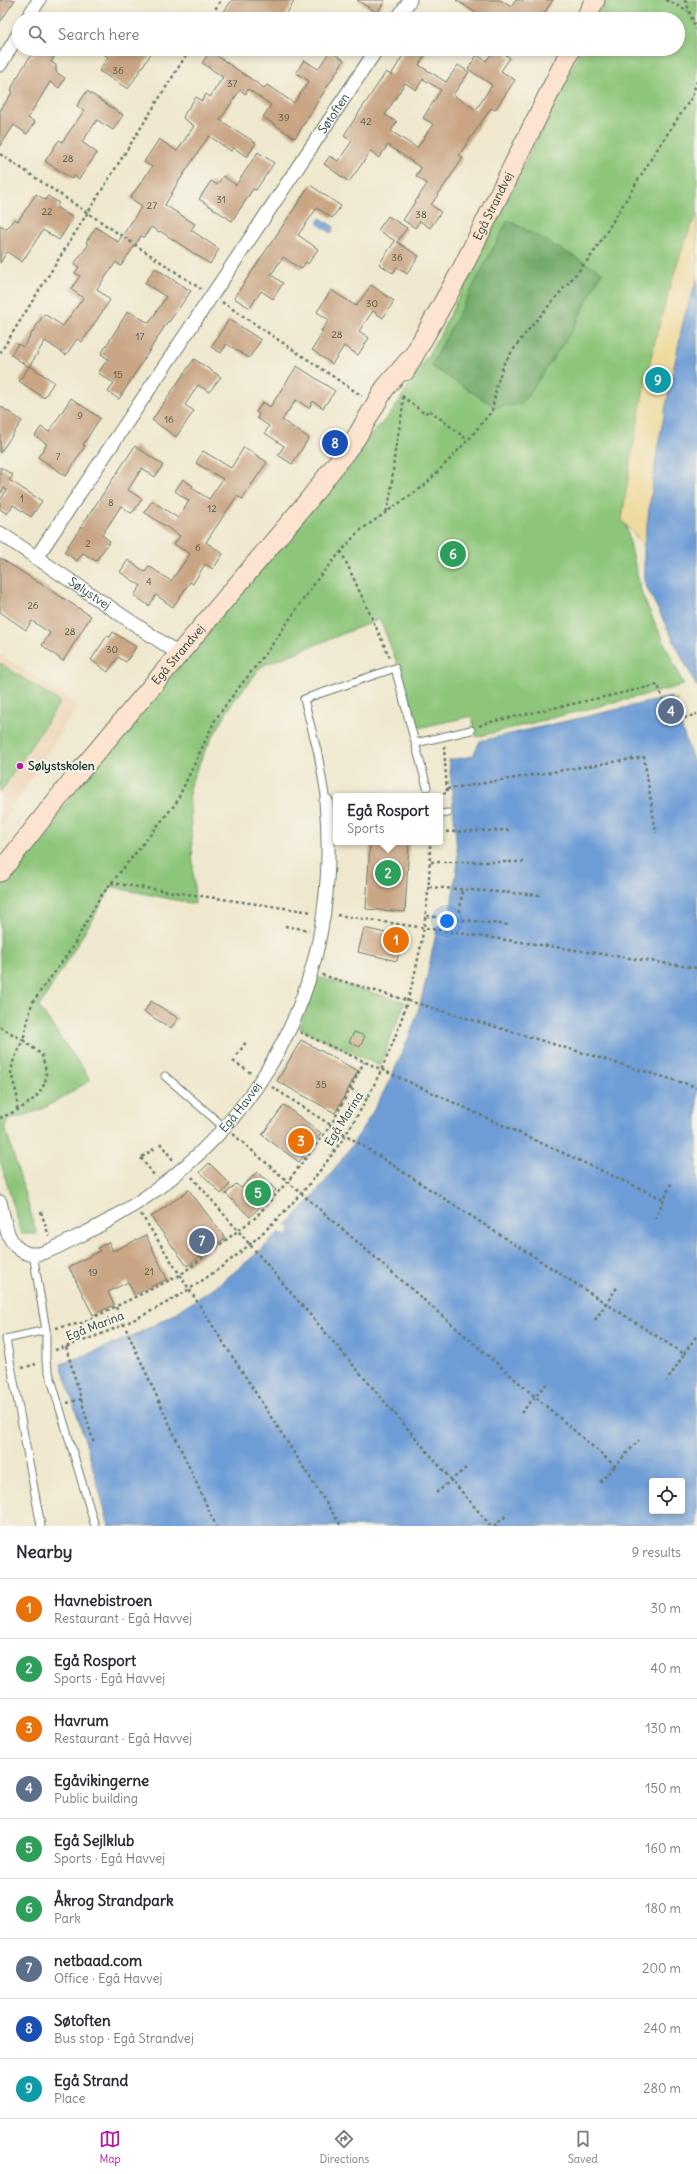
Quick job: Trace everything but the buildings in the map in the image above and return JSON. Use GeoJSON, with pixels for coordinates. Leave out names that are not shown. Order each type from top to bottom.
{"type":"FeatureCollection","features":[{"type":"Feature","properties":{"kind":"street"},"geometry":{"type":"LineString","coordinates":[[31,12],[39,0]]}},
{"type":"Feature","properties":{"kind":"street"},"geometry":{"type":"LineString","coordinates":[[402,12],[410,0]]}},
{"type":"Feature","properties":{"kind":"street"},"geometry":{"type":"LineString","coordinates":[[588,12],[594,0]]}},
{"type":"Feature","properties":{"kind":"street"},"geometry":{"type":"LineString","coordinates":[[0,65],[12,45]]}},
{"type":"Feature","properties":{"kind":"street","name":"Søtoften"},"geometry":{"type":"LineString","coordinates":[[36,558],[372,56]]}},
{"type":"Feature","properties":{"kind":"street","name":"Egå Strandvej"},"geometry":{"type":"LineString","coordinates":[[0,872],[67,788],[308,501],[356,438],[385,407],[394,394],[410,359],[461,272],[568,56]]}},
{"type":"Feature","properties":{"kind":"street","name":"Egå Strandvej"},"geometry":{"type":"LineString","coordinates":[[356,438],[374,404],[385,388],[410,359]]}},
{"type":"Feature","properties":{"kind":"street","name":"Sølystvej"},"geometry":{"type":"LineString","coordinates":[[0,533],[179,654]]}},
{"type":"Feature","properties":{"kind":"street","name":"Egå Havvej"},"geometry":{"type":"LineString","coordinates":[[33,1254],[38,1254],[53,1248],[107,1222],[136,1205],[183,1170],[225,1128],[261,1080],[290,1028],[311,972],[321,932],[332,819],[326,801]]}},
{"type":"Feature","properties":{"kind":"street"},"geometry":{"type":"LineString","coordinates":[[0,1202],[12,1241],[20,1250],[33,1254]]}},
{"type":"Feature","properties":{"kind":"lane"},"geometry":{"type":"LineString","coordinates":[[326,801],[318,754],[304,699],[395,668],[427,787]]}},
{"type":"Feature","properties":{"kind":"lane"},"geometry":{"type":"LineString","coordinates":[[416,743],[471,730]]}},
{"type":"Feature","properties":{"kind":"lane"},"geometry":{"type":"LineString","coordinates":[[443,814],[448,813]]}},
{"type":"Feature","properties":{"kind":"lane"},"geometry":{"type":"LineString","coordinates":[[165,1076],[225,1128]]}},
{"type":"Feature","properties":{"kind":"lane"},"geometry":{"type":"LineString","coordinates":[[33,1254],[46,1330],[46,1362],[95,1526]]}},
{"type":"Feature","properties":{"kind":"lane"},"geometry":{"type":"LineString","coordinates":[[41,1526],[6,1339],[46,1330]]}},
{"type":"Feature","properties":{"kind":"path"},"geometry":{"type":"LineString","coordinates":[[213,12],[221,0]]}},
{"type":"Feature","properties":{"kind":"path"},"geometry":{"type":"LineString","coordinates":[[666,0],[689,11]]}},
{"type":"Feature","properties":{"kind":"path"},"geometry":{"type":"LineString","coordinates":[[685,0],[697,32]]}},
{"type":"Feature","properties":{"kind":"path"},"geometry":{"type":"LineString","coordinates":[[0,353],[186,56]]}},
{"type":"Feature","properties":{"kind":"path"},"geometry":{"type":"LineString","coordinates":[[17,1111],[18,1095],[11,1073],[23,1040],[32,1003],[72,948],[100,897],[110,883],[176,803],[215,720],[269,649],[319,576],[358,532],[425,485],[468,440],[492,411],[497,384],[504,363],[524,335],[592,256],[656,151],[692,97],[697,81]]}},
{"type":"Feature","properties":{"kind":"path"},"geometry":{"type":"LineString","coordinates":[[0,154],[374,404]]}},
{"type":"Feature","properties":{"kind":"path"},"geometry":{"type":"LineString","coordinates":[[386,512],[392,490],[395,451],[402,409],[402,396],[425,414],[429,410],[468,440]]}},
{"type":"Feature","properties":{"kind":"path"},"geometry":{"type":"LineString","coordinates":[[341,551],[395,668]]}},
{"type":"Feature","properties":{"kind":"path"},"geometry":{"type":"LineString","coordinates":[[471,730],[486,723],[658,685],[664,702]]}},
{"type":"Feature","properties":{"kind":"path"},"geometry":{"type":"LineString","coordinates":[[684,718],[697,714]]}},
{"type":"Feature","properties":{"kind":"path"},"geometry":{"type":"LineString","coordinates":[[443,737],[447,789],[447,794],[443,794]]}},
{"type":"Feature","properties":{"kind":"path"},"geometry":{"type":"LineString","coordinates":[[447,789],[644,757],[656,833]]}},
{"type":"Feature","properties":{"kind":"path"},"geometry":{"type":"LineString","coordinates":[[443,832],[511,830]]}},
{"type":"Feature","properties":{"kind":"path","name":"Egå Marina"},"geometry":{"type":"LineString","coordinates":[[45,1353],[66,1347],[124,1325],[190,1290],[249,1246],[276,1221],[302,1193],[347,1135],[382,1070],[409,1001],[427,916],[430,845]]}},
{"type":"Feature","properties":{"kind":"path"},"geometry":{"type":"LineString","coordinates":[[430,862],[525,862]]}},
{"type":"Feature","properties":{"kind":"path"},"geometry":{"type":"LineString","coordinates":[[110,883],[697,968]]}},
{"type":"Feature","properties":{"kind":"path"},"geometry":{"type":"LineString","coordinates":[[429,887],[541,895]]}},
{"type":"Feature","properties":{"kind":"path"},"geometry":{"type":"LineString","coordinates":[[460,912],[462,889]]}},
{"type":"Feature","properties":{"kind":"path"},"geometry":{"type":"LineString","coordinates":[[427,916],[508,925]]}},
{"type":"Feature","properties":{"kind":"path"},"geometry":{"type":"LineString","coordinates":[[286,926],[321,932]]}},
{"type":"Feature","properties":{"kind":"path"},"geometry":{"type":"LineString","coordinates":[[311,972],[697,1087]]}},
{"type":"Feature","properties":{"kind":"path"},"geometry":{"type":"LineString","coordinates":[[0,1027],[23,1040],[42,1055],[46,1074],[43,1086],[31,1101],[17,1111],[0,1118]]}},
{"type":"Feature","properties":{"kind":"path"},"geometry":{"type":"LineString","coordinates":[[290,1028],[663,1199]]}},
{"type":"Feature","properties":{"kind":"path"},"geometry":{"type":"LineString","coordinates":[[237,1055],[246,1042]]}},
{"type":"Feature","properties":{"kind":"path"},"geometry":{"type":"LineString","coordinates":[[233,1061],[684,1354]]}},
{"type":"Feature","properties":{"kind":"path"},"geometry":{"type":"LineString","coordinates":[[46,1330],[82,1323],[180,1275],[256,1217],[288,1181],[331,1124],[351,1089],[364,1062]]}},
{"type":"Feature","properties":{"kind":"path"},"geometry":{"type":"LineString","coordinates":[[351,1089],[368,1098]]}},
{"type":"Feature","properties":{"kind":"path"},"geometry":{"type":"LineString","coordinates":[[225,1128],[302,1193],[535,1398],[615,1466]]}},
{"type":"Feature","properties":{"kind":"path"},"geometry":{"type":"LineString","coordinates":[[160,1144],[176,1164],[237,1231],[491,1526]]}},
{"type":"Feature","properties":{"kind":"path"},"geometry":{"type":"LineString","coordinates":[[154,1148],[141,1158],[162,1186]]}},
{"type":"Feature","properties":{"kind":"path"},"geometry":{"type":"LineString","coordinates":[[655,1219],[672,1182]]}},
{"type":"Feature","properties":{"kind":"path"},"geometry":{"type":"LineString","coordinates":[[136,1205],[341,1526]]}},
{"type":"Feature","properties":{"kind":"path"},"geometry":{"type":"LineString","coordinates":[[41,1212],[53,1248]]}},
{"type":"Feature","properties":{"kind":"path"},"geometry":{"type":"LineString","coordinates":[[276,1221],[279,1225]]}},
{"type":"Feature","properties":{"kind":"path"},"geometry":{"type":"LineString","coordinates":[[596,1320],[618,1286]]}},
{"type":"Feature","properties":{"kind":"path"},"geometry":{"type":"LineString","coordinates":[[116,1307],[216,1526]]}},
{"type":"Feature","properties":{"kind":"path"},"geometry":{"type":"LineString","coordinates":[[667,1380],[697,1335]]}},
{"type":"Feature","properties":{"kind":"path"},"geometry":{"type":"LineString","coordinates":[[66,1347],[94,1444]]}},
{"type":"Feature","properties":{"kind":"path"},"geometry":{"type":"LineString","coordinates":[[12,1371],[46,1362]]}},
{"type":"Feature","properties":{"kind":"path"},"geometry":{"type":"LineString","coordinates":[[521,1413],[548,1382]]}},
{"type":"Feature","properties":{"kind":"path"},"geometry":{"type":"LineString","coordinates":[[600,1482],[639,1440]]}},
{"type":"Feature","properties":{"kind":"path"},"geometry":{"type":"LineString","coordinates":[[436,1493],[467,1467]]}},
{"type":"Feature","properties":{"kind":"path"},"geometry":{"type":"LineString","coordinates":[[494,1526],[507,1515]]}},
{"type":"Feature","properties":{"kind":"shaded area","name":"Sølystskolen"},"geometry":{"type":"Polygon","coordinates":[[[0,654],[78,706],[0,827],[0,654]]]}},
{"type":"Feature","properties":{"kind":"green space"},"geometry":{"type":"Polygon","coordinates":[[[605,0],[697,0],[697,218],[623,513],[642,595],[684,685],[476,737],[472,716],[418,728],[401,673],[380,619],[262,666],[233,702],[204,752],[189,788],[195,904],[112,887],[39,1007],[91,1080],[43,1109],[7,1121],[6,1130],[37,1234],[22,1234],[0,1160],[0,886],[52,820],[360,447],[393,411],[439,337],[578,56],[685,56],[685,12],[599,12],[605,0]]]}},
{"type":"Feature","properties":{"kind":"green space"},"geometry":{"type":"Polygon","coordinates":[[[508,220],[602,272],[572,331],[522,404],[495,407],[431,366],[508,220]]]}},
{"type":"Feature","properties":{"kind":"green space"},"geometry":{"type":"Polygon","coordinates":[[[0,663],[60,702],[0,793],[0,663]]]}},
{"type":"Feature","properties":{"kind":"green space"},"geometry":{"type":"Polygon","coordinates":[[[318,977],[405,1002],[380,1066],[299,1028],[318,977]]]}},
{"type":"Feature","properties":{"kind":"sand"},"geometry":{"type":"Polygon","coordinates":[[[697,214],[697,279],[684,318],[658,445],[644,546],[622,520],[631,462],[641,404],[661,319],[672,281],[697,214]]]}},
{"type":"Feature","properties":{"kind":"water"},"geometry":{"type":"Polygon","coordinates":[[[320,218],[334,227],[331,233],[317,223],[320,218]]]}},
{"type":"Feature","properties":{"kind":"water"},"geometry":{"type":"Polygon","coordinates":[[[697,279],[697,687],[644,582],[644,546],[658,445],[684,318],[697,279]]]}},
{"type":"Feature","properties":{"kind":"water"},"geometry":{"type":"Polygon","coordinates":[[[671,697],[697,772],[697,1526],[109,1526],[88,1450],[61,1364],[140,1332],[165,1319],[207,1292],[246,1262],[283,1229],[316,1193],[346,1154],[372,1113],[395,1069],[418,1011],[438,925],[448,925],[458,862],[449,760],[473,756],[480,741],[671,697]]]}},
{"type":"Feature","properties":{"kind":"pier"},"geometry":{"type":"Polygon","coordinates":[[[283,1225],[287,1225],[289,1226],[289,1234],[283,1235],[280,1232],[280,1228],[283,1225]]]}},
{"type":"Feature","properties":{"kind":"place","name":"Egå Strand"},"geometry":{"type":"Point","coordinates":[658,380]}},
{"type":"Feature","properties":{"kind":"place","name":"Søtoften"},"geometry":{"type":"Point","coordinates":[335,443]}},
{"type":"Feature","properties":{"kind":"place","name":"Åkrog Strandpark"},"geometry":{"type":"Point","coordinates":[453,554]}},
{"type":"Feature","properties":{"kind":"place","name":"Egåvikingerne"},"geometry":{"type":"Point","coordinates":[671,711]}},
{"type":"Feature","properties":{"kind":"place","name":"Sølystskolen"},"geometry":{"type":"Point","coordinates":[20,766]}},
{"type":"Feature","properties":{"kind":"place","name":"Egå Rosport"},"geometry":{"type":"Point","coordinates":[388,873]}},
{"type":"Feature","properties":{"kind":"place","name":"Havnebistroen"},"geometry":{"type":"Point","coordinates":[396,940]}},
{"type":"Feature","properties":{"kind":"place","name":"Havrum"},"geometry":{"type":"Point","coordinates":[301,1141]}},
{"type":"Feature","properties":{"kind":"place","name":"Egå Sejlklub"},"geometry":{"type":"Point","coordinates":[258,1193]}},
{"type":"Feature","properties":{"kind":"place","name":"netbaad.com"},"geometry":{"type":"Point","coordinates":[202,1241]}}]}
